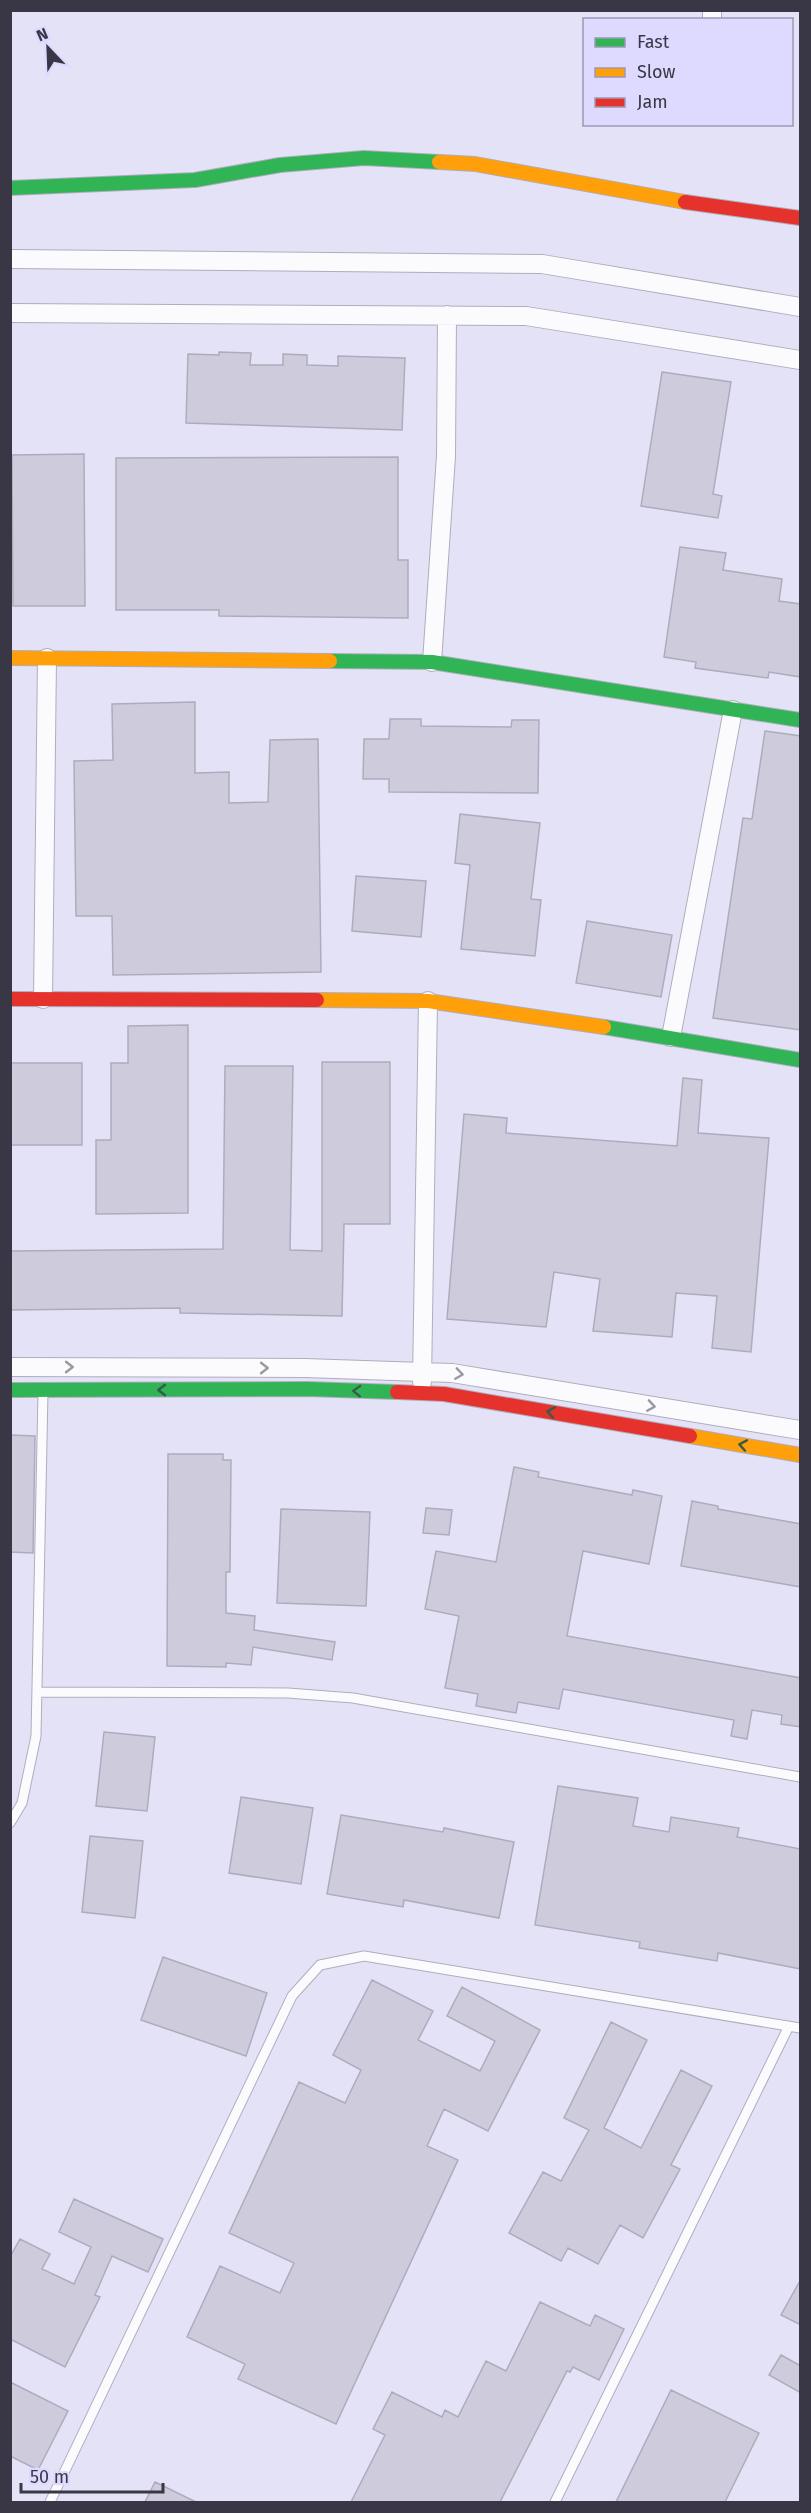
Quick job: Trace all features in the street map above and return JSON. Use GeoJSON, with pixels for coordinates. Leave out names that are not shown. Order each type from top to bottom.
{"type":"FeatureCollection","features":[{"type":"Feature","properties":{"kind":"street"},"geometry":{"type":"LineString","coordinates":[[10,188],[195,180],[280,165],[364,158],[475,164],[684,201],[801,218]]}},
{"type":"Feature","properties":{"kind":"street"},"geometry":{"type":"LineString","coordinates":[[10,259],[542,264],[801,307]]}},
{"type":"Feature","properties":{"kind":"street"},"geometry":{"type":"LineString","coordinates":[[10,313],[526,316],[801,360]]}},
{"type":"Feature","properties":{"kind":"street"},"geometry":{"type":"LineString","coordinates":[[432,662],[446,456],[447,315]]}},
{"type":"Feature","properties":{"kind":"street"},"geometry":{"type":"LineString","coordinates":[[10,658],[432,662],[801,720]]}},
{"type":"Feature","properties":{"kind":"street"},"geometry":{"type":"LineString","coordinates":[[43,999],[47,658]]}},
{"type":"Feature","properties":{"kind":"street"},"geometry":{"type":"LineString","coordinates":[[671,1037],[733,710]]}},
{"type":"Feature","properties":{"kind":"street"},"geometry":{"type":"LineString","coordinates":[[10,999],[429,1001],[671,1037],[801,1060]]}},
{"type":"Feature","properties":{"kind":"street"},"geometry":{"type":"LineString","coordinates":[[422,1393],[429,1001]]}},
{"type":"Feature","properties":{"kind":"street"},"geometry":{"type":"LineString","coordinates":[[10,1367],[293,1368],[464,1375],[801,1430]]}},
{"type":"Feature","properties":{"kind":"street"},"geometry":{"type":"LineString","coordinates":[[10,1390],[307,1389],[444,1394],[801,1455]]}},
{"type":"Feature","properties":{"kind":"lane"},"geometry":{"type":"LineString","coordinates":[[10,1823],[22,1803],[36,1736],[43,1390]]}},
{"type":"Feature","properties":{"kind":"lane"},"geometry":{"type":"LineString","coordinates":[[37,1692],[288,1693],[353,1698],[801,1777]]}},
{"type":"Feature","properties":{"kind":"lane"},"geometry":{"type":"LineString","coordinates":[[50,2502],[292,1995],[320,1965],[364,1956],[801,2028]]}},
{"type":"Feature","properties":{"kind":"lane"},"geometry":{"type":"LineString","coordinates":[[555,2502],[789,2026]]}},
{"type":"Feature","properties":{"kind":"building"},"geometry":{"type":"Polygon","coordinates":[[[219,352],[251,353],[250,365],[283,365],[283,354],[307,355],[307,365],[338,366],[338,356],[405,358],[402,430],[186,423],[188,354],[219,355],[219,352]]]}},
{"type":"Feature","properties":{"kind":"building"},"geometry":{"type":"Polygon","coordinates":[[[662,372],[731,382],[713,494],[722,496],[718,518],[641,506],[662,372]]]}},
{"type":"Feature","properties":{"kind":"building"},"geometry":{"type":"Polygon","coordinates":[[[84,454],[85,606],[13,606],[12,455],[84,454]]]}},
{"type":"Feature","properties":{"kind":"building"},"geometry":{"type":"Polygon","coordinates":[[[398,457],[398,560],[408,560],[408,618],[219,616],[219,610],[116,610],[116,458],[398,457]]]}},
{"type":"Feature","properties":{"kind":"building"},"geometry":{"type":"Polygon","coordinates":[[[680,547],[726,553],[723,570],[782,579],[779,601],[801,604],[801,677],[769,672],[768,678],[695,668],[696,662],[664,657],[680,547]]]}},
{"type":"Feature","properties":{"kind":"building"},"geometry":{"type":"Polygon","coordinates":[[[195,702],[195,773],[229,772],[229,803],[268,802],[270,740],[318,739],[321,972],[113,975],[112,916],[76,916],[74,761],[113,760],[112,704],[195,702]]]}},
{"type":"Feature","properties":{"kind":"building"},"geometry":{"type":"Polygon","coordinates":[[[390,719],[421,719],[421,726],[511,727],[512,720],[539,720],[538,793],[389,792],[389,779],[363,779],[364,739],[389,739],[390,719]]]}},
{"type":"Feature","properties":{"kind":"building"},"geometry":{"type":"Polygon","coordinates":[[[765,731],[801,736],[801,1030],[713,1018],[743,818],[752,819],[765,731]]]}},
{"type":"Feature","properties":{"kind":"building"},"geometry":{"type":"Polygon","coordinates":[[[460,814],[540,823],[531,899],[541,900],[535,956],[461,949],[470,865],[455,863],[460,814]]]}},
{"type":"Feature","properties":{"kind":"building"},"geometry":{"type":"Polygon","coordinates":[[[356,876],[426,881],[421,937],[352,931],[356,876]]]}},
{"type":"Feature","properties":{"kind":"building"},"geometry":{"type":"Polygon","coordinates":[[[587,921],[672,935],[661,997],[576,983],[587,921]]]}},
{"type":"Feature","properties":{"kind":"building"},"geometry":{"type":"Polygon","coordinates":[[[188,1025],[188,1213],[96,1214],[96,1140],[111,1140],[111,1063],[128,1063],[128,1026],[188,1025]]]}},
{"type":"Feature","properties":{"kind":"building"},"geometry":{"type":"Polygon","coordinates":[[[322,1062],[390,1062],[390,1224],[344,1224],[342,1316],[180,1313],[180,1308],[10,1310],[10,1251],[223,1249],[225,1066],[293,1066],[290,1250],[322,1251],[322,1062]]]}},
{"type":"Feature","properties":{"kind":"building"},"geometry":{"type":"Polygon","coordinates":[[[10,1063],[82,1063],[82,1145],[10,1145],[10,1063]]]}},
{"type":"Feature","properties":{"kind":"building"},"geometry":{"type":"Polygon","coordinates":[[[683,1078],[702,1080],[698,1133],[769,1138],[751,1352],[712,1348],[717,1296],[676,1293],[672,1337],[593,1331],[600,1279],[554,1272],[546,1327],[447,1319],[464,1114],[507,1118],[506,1133],[677,1146],[683,1078]]]}},
{"type":"Feature","properties":{"kind":"building"},"geometry":{"type":"Polygon","coordinates":[[[10,1435],[35,1436],[33,1553],[10,1552],[10,1435]]]}},
{"type":"Feature","properties":{"kind":"building"},"geometry":{"type":"Polygon","coordinates":[[[168,1454],[223,1454],[223,1460],[231,1460],[230,1572],[226,1572],[226,1613],[255,1616],[254,1630],[335,1642],[332,1660],[253,1647],[251,1665],[226,1663],[226,1667],[167,1666],[168,1454]]]}},
{"type":"Feature","properties":{"kind":"building"},"geometry":{"type":"Polygon","coordinates":[[[514,1467],[539,1472],[538,1477],[632,1495],[633,1490],[662,1496],[649,1564],[583,1551],[567,1636],[801,1678],[801,1727],[781,1724],[782,1715],[752,1710],[747,1739],[731,1736],[734,1720],[563,1689],[559,1709],[518,1702],[516,1713],[476,1706],[478,1694],[445,1688],[459,1616],[425,1609],[436,1551],[496,1562],[514,1467]]]}},
{"type":"Feature","properties":{"kind":"building"},"geometry":{"type":"Polygon","coordinates":[[[692,1501],[718,1506],[718,1509],[801,1524],[801,1587],[681,1566],[692,1501]]]}},
{"type":"Feature","properties":{"kind":"building"},"geometry":{"type":"Polygon","coordinates":[[[426,1508],[452,1510],[449,1535],[423,1533],[426,1508]]]}},
{"type":"Feature","properties":{"kind":"building"},"geometry":{"type":"Polygon","coordinates":[[[281,1509],[370,1512],[366,1606],[277,1603],[281,1509]]]}},
{"type":"Feature","properties":{"kind":"building"},"geometry":{"type":"Polygon","coordinates":[[[104,1732],[155,1737],[147,1811],[96,1806],[104,1732]]]}},
{"type":"Feature","properties":{"kind":"building"},"geometry":{"type":"Polygon","coordinates":[[[558,1786],[638,1798],[633,1826],[669,1832],[671,1817],[739,1828],[737,1837],[801,1849],[801,1969],[718,1953],[717,1961],[639,1948],[640,1942],[535,1925],[558,1786]]]}},
{"type":"Feature","properties":{"kind":"building"},"geometry":{"type":"Polygon","coordinates":[[[241,1797],[313,1808],[301,1884],[229,1873],[241,1797]]]}},
{"type":"Feature","properties":{"kind":"building"},"geometry":{"type":"Polygon","coordinates":[[[341,1815],[443,1832],[444,1828],[514,1842],[499,1918],[404,1900],[403,1907],[327,1894],[341,1815]]]}},
{"type":"Feature","properties":{"kind":"building"},"geometry":{"type":"Polygon","coordinates":[[[90,1836],[143,1841],[135,1918],[82,1912],[90,1836]]]}},
{"type":"Feature","properties":{"kind":"building"},"geometry":{"type":"Polygon","coordinates":[[[163,1957],[267,1993],[246,2056],[141,2020],[163,1957]]]}},
{"type":"Feature","properties":{"kind":"building"},"geometry":{"type":"Polygon","coordinates":[[[372,1980],[433,2011],[418,2040],[480,2071],[495,2041],[447,2016],[462,1987],[540,2030],[488,2131],[444,2109],[427,2146],[458,2160],[336,2424],[238,2379],[245,2364],[187,2337],[220,2266],[280,2293],[294,2263],[229,2233],[299,2082],[345,2103],[361,2070],[333,2055],[372,1980]]]}},
{"type":"Feature","properties":{"kind":"building"},"geometry":{"type":"Polygon","coordinates":[[[611,2022],[647,2040],[604,2128],[641,2148],[681,2070],[712,2086],[671,2165],[680,2169],[643,2238],[620,2225],[598,2264],[568,2248],[561,2261],[509,2233],[543,2172],[561,2181],[589,2130],[564,2118],[611,2022]]]}},
{"type":"Feature","properties":{"kind":"building"},"geometry":{"type":"Polygon","coordinates":[[[74,2199],[163,2239],[148,2272],[112,2256],[95,2295],[100,2297],[65,2367],[10,2339],[10,2257],[20,2239],[50,2254],[42,2269],[74,2284],[91,2247],[59,2232],[74,2199]]]}},
{"type":"Feature","properties":{"kind":"building"},"geometry":{"type":"Polygon","coordinates":[[[801,2279],[801,2325],[781,2315],[801,2279]]]}},
{"type":"Feature","properties":{"kind":"building"},"geometry":{"type":"Polygon","coordinates":[[[540,2302],[590,2326],[595,2315],[624,2329],[599,2380],[573,2367],[570,2372],[567,2371],[500,2502],[351,2502],[385,2435],[373,2429],[392,2392],[442,2417],[445,2410],[458,2417],[486,2361],[506,2371],[540,2302]]]}},
{"type":"Feature","properties":{"kind":"building"},"geometry":{"type":"Polygon","coordinates":[[[781,2355],[801,2366],[801,2393],[769,2375],[781,2355]]]}},
{"type":"Feature","properties":{"kind":"building"},"geometry":{"type":"Polygon","coordinates":[[[10,2382],[68,2411],[38,2470],[10,2456],[10,2382]]]}},
{"type":"Feature","properties":{"kind":"building"},"geometry":{"type":"Polygon","coordinates":[[[671,2390],[759,2433],[725,2502],[616,2502],[671,2390]]]}},
{"type":"Feature","properties":{"kind":"building"},"geometry":{"type":"Polygon","coordinates":[[[155,2482],[196,2502],[145,2502],[155,2482]]]}},
{"type":"Feature","properties":{"kind":"traffic: fast"},"geometry":{"type":"LineString","coordinates":[[10,188],[195,180],[280,165],[364,158],[439,162]]}},
{"type":"Feature","properties":{"kind":"traffic: fast"},"geometry":{"type":"LineString","coordinates":[[330,661],[432,662],[800,720]]}},
{"type":"Feature","properties":{"kind":"traffic: fast"},"geometry":{"type":"LineString","coordinates":[[604,1027],[800,1060]]}},
{"type":"Feature","properties":{"kind":"traffic: fast"},"geometry":{"type":"LineString","coordinates":[[10,1390],[307,1389],[397,1392]]}},
{"type":"Feature","properties":{"kind":"traffic: slow"},"geometry":{"type":"LineString","coordinates":[[439,162],[475,164],[685,202]]}},
{"type":"Feature","properties":{"kind":"traffic: slow"},"geometry":{"type":"LineString","coordinates":[[10,658],[330,661]]}},
{"type":"Feature","properties":{"kind":"traffic: slow"},"geometry":{"type":"LineString","coordinates":[[317,1000],[428,1001],[604,1027]]}},
{"type":"Feature","properties":{"kind":"traffic: slow"},"geometry":{"type":"LineString","coordinates":[[690,1436],[800,1455]]}},
{"type":"Feature","properties":{"kind":"traffic: jam"},"geometry":{"type":"LineString","coordinates":[[685,202],[800,218]]}},
{"type":"Feature","properties":{"kind":"traffic: jam"},"geometry":{"type":"LineString","coordinates":[[10,999],[317,1000]]}},
{"type":"Feature","properties":{"kind":"traffic: jam"},"geometry":{"type":"LineString","coordinates":[[397,1392],[444,1394],[690,1436]]}}]}
